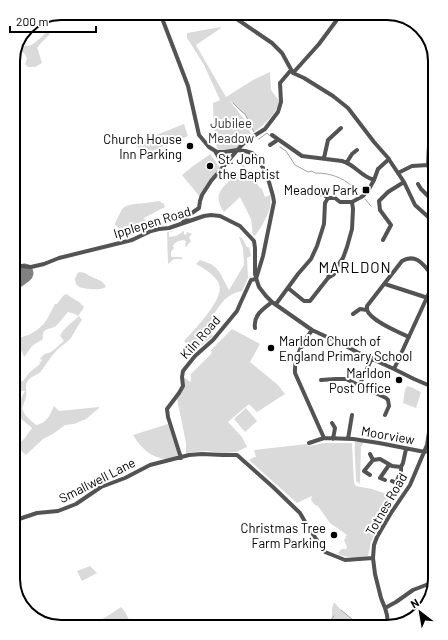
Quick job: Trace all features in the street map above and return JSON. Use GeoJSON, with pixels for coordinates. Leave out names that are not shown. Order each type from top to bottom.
{"type":"FeatureCollection","features":[{"type":"Feature","properties":{"kind":"street"},"geometry":{"type":"LineString","coordinates":[[163,20],[188,86],[199,135],[208,146],[220,152],[237,150],[252,153],[259,160],[269,182],[274,202],[263,256],[256,279],[259,287],[274,303],[312,330],[428,385]]}},
{"type":"Feature","properties":{"kind":"street"},"geometry":{"type":"LineString","coordinates":[[238,20],[272,43],[282,53],[292,71],[348,108],[389,159]]}},
{"type":"Feature","properties":{"kind":"street"},"geometry":{"type":"LineString","coordinates":[[180,225],[189,215],[200,208],[200,200],[211,181],[237,150],[246,141],[265,129],[278,112],[281,102],[280,83],[319,44],[337,20]]}},
{"type":"Feature","properties":{"kind":"street"},"geometry":{"type":"LineString","coordinates":[[324,158],[328,140],[339,129],[335,126]]}},
{"type":"Feature","properties":{"kind":"street"},"geometry":{"type":"LineString","coordinates":[[272,135],[302,156],[347,162],[367,178],[374,180]]}},
{"type":"Feature","properties":{"kind":"street"},"geometry":{"type":"LineString","coordinates":[[270,145],[278,139]]}},
{"type":"Feature","properties":{"kind":"street"},"geometry":{"type":"LineString","coordinates":[[215,150],[224,166]]}},
{"type":"Feature","properties":{"kind":"street"},"geometry":{"type":"LineString","coordinates":[[347,162],[352,154],[357,152]]}},
{"type":"Feature","properties":{"kind":"street"},"geometry":{"type":"LineString","coordinates":[[383,152],[404,182],[415,205],[428,217]]}},
{"type":"Feature","properties":{"kind":"street"},"geometry":{"type":"LineString","coordinates":[[293,193],[307,190],[324,195],[328,198],[335,198],[340,202],[352,202],[363,196],[369,189],[378,170],[389,159]]}},
{"type":"Feature","properties":{"kind":"street"},"geometry":{"type":"LineString","coordinates":[[399,174],[412,166],[428,165]]}},
{"type":"Feature","properties":{"kind":"street"},"geometry":{"type":"LineString","coordinates":[[383,240],[392,225],[380,210],[379,201],[388,192],[404,182]]}},
{"type":"Feature","properties":{"kind":"street"},"geometry":{"type":"LineString","coordinates":[[418,184],[428,196]]}},
{"type":"Feature","properties":{"kind":"street"},"geometry":{"type":"LineString","coordinates":[[255,328],[254,323],[256,318],[265,307],[274,303],[288,288],[311,258],[318,246],[324,224],[325,203],[328,198]]}},
{"type":"Feature","properties":{"kind":"street"},"geometry":{"type":"LineString","coordinates":[[288,288],[304,301],[310,301],[328,278],[334,274],[343,258],[350,239],[353,219],[352,202]]}},
{"type":"Feature","properties":{"kind":"street","name":"Ipplepen Road"},"geometry":{"type":"LineString","coordinates":[[20,266],[31,267],[44,264],[59,258],[132,240],[151,231],[169,228],[211,215],[220,216],[240,226],[254,241],[256,279]]}},
{"type":"Feature","properties":{"kind":"street"},"geometry":{"type":"LineString","coordinates":[[409,337],[375,320],[370,316],[367,306],[402,261],[416,258],[428,271]]}},
{"type":"Feature","properties":{"kind":"street","name":"Kiln Road"},"geometry":{"type":"LineString","coordinates":[[181,458],[168,417],[167,409],[179,393],[182,386],[183,371],[195,356],[213,340],[236,311],[251,280],[256,279]]}},
{"type":"Feature","properties":{"kind":"street"},"geometry":{"type":"LineString","coordinates":[[385,284],[428,298],[394,369]]}},
{"type":"Feature","properties":{"kind":"street"},"geometry":{"type":"LineString","coordinates":[[353,314],[360,309],[367,310]]}},
{"type":"Feature","properties":{"kind":"street"},"geometry":{"type":"LineString","coordinates":[[309,443],[324,438],[295,373],[295,365],[300,349],[312,330]]}},
{"type":"Feature","properties":{"kind":"street"},"geometry":{"type":"LineString","coordinates":[[359,386],[372,358]]}},
{"type":"Feature","properties":{"kind":"street"},"geometry":{"type":"LineString","coordinates":[[321,380],[346,379],[388,400],[389,406],[385,415]]}},
{"type":"Feature","properties":{"kind":"street","name":"Moorview"},"geometry":{"type":"LineString","coordinates":[[348,439],[352,415]]}},
{"type":"Feature","properties":{"kind":"street"},"geometry":{"type":"LineString","coordinates":[[332,423],[334,428],[333,438]]}},
{"type":"Feature","properties":{"kind":"street","name":"Moorview"},"geometry":{"type":"LineString","coordinates":[[324,438],[379,443],[425,452]]}},
{"type":"Feature","properties":{"kind":"street","name":"Totnes Road"},"geometry":{"type":"LineString","coordinates":[[387,620],[375,574],[373,558],[374,545],[391,513],[410,485],[425,452],[428,438]]}},
{"type":"Feature","properties":{"kind":"street"},"geometry":{"type":"LineString","coordinates":[[396,483],[401,471],[400,467],[403,463],[406,449]]}},
{"type":"Feature","properties":{"kind":"street"},"geometry":{"type":"LineString","coordinates":[[370,454],[373,460]]}},
{"type":"Feature","properties":{"kind":"street","name":"Smallwell Lane"},"geometry":{"type":"LineString","coordinates":[[20,519],[37,513],[58,511],[76,504],[101,487],[125,478],[150,465],[189,455],[237,455],[273,486],[300,513],[326,552],[345,560],[373,558]]}},
{"type":"Feature","properties":{"kind":"street"},"geometry":{"type":"LineString","coordinates":[[370,475],[364,471],[373,460],[380,459],[392,466],[400,467]]}},
{"type":"Feature","properties":{"kind":"street"},"geometry":{"type":"LineString","coordinates":[[385,480],[380,478],[389,464]]}},
{"type":"Feature","properties":{"kind":"street"},"geometry":{"type":"LineString","coordinates":[[392,481],[401,486]]}},
{"type":"Feature","properties":{"kind":"street"},"geometry":{"type":"LineString","coordinates":[[385,608],[412,590],[428,584]]}},
{"type":"Feature","properties":{"kind":"green space","name":"Jubilee Meadow"},"geometry":{"type":"Polygon","coordinates":[[[221,27],[196,45],[226,97],[253,80],[270,72],[271,90],[280,102],[269,119],[254,132],[245,114],[229,100],[244,119],[251,134],[234,150],[218,150],[213,138],[213,103],[220,100],[204,65],[187,38],[187,33],[221,27]]]}},
{"type":"Feature","properties":{"kind":"green space"},"geometry":{"type":"Polygon","coordinates":[[[47,32],[50,34],[37,48],[42,63],[35,67],[28,67],[25,64],[27,58],[21,50],[23,45],[29,46],[47,32]]]}},
{"type":"Feature","properties":{"kind":"green space"},"geometry":{"type":"Polygon","coordinates":[[[184,124],[188,136],[143,155],[141,153],[136,143],[184,124]]]}},
{"type":"Feature","properties":{"kind":"green space"},"geometry":{"type":"Polygon","coordinates":[[[210,154],[221,169],[200,197],[182,175],[210,154]]]}},
{"type":"Feature","properties":{"kind":"green space"},"geometry":{"type":"Polygon","coordinates":[[[243,164],[262,189],[265,197],[271,195],[269,211],[255,236],[253,235],[251,219],[240,197],[224,212],[220,205],[219,199],[221,190],[239,171],[243,164]]]}},
{"type":"Feature","properties":{"kind":"green space"},"geometry":{"type":"Polygon","coordinates":[[[159,201],[164,204],[165,207],[144,218],[148,228],[131,236],[117,240],[119,230],[115,223],[122,209],[126,206],[134,204],[159,201]]]}},
{"type":"Feature","properties":{"kind":"green space"},"geometry":{"type":"Polygon","coordinates":[[[175,231],[169,232],[169,237],[176,236],[184,231],[184,234],[186,235],[187,232],[192,234],[189,237],[191,241],[186,247],[186,241],[183,240],[177,242],[173,246],[174,248],[171,252],[171,256],[182,257],[182,259],[174,259],[168,264],[167,232],[175,231]]]}},
{"type":"Feature","properties":{"kind":"green space"},"geometry":{"type":"Polygon","coordinates":[[[239,237],[242,238],[247,247],[249,247],[251,256],[247,258],[248,278],[242,291],[230,296],[220,305],[207,328],[213,336],[194,352],[184,341],[208,314],[220,290],[219,284],[213,275],[196,264],[200,260],[211,264],[220,273],[229,290],[244,265],[243,248],[239,237]]]}},
{"type":"Feature","properties":{"kind":"green space"},"geometry":{"type":"Polygon","coordinates":[[[79,272],[85,273],[100,280],[106,287],[89,289],[79,287],[76,284],[75,279],[79,272]]]}},
{"type":"Feature","properties":{"kind":"green space"},"geometry":{"type":"Polygon","coordinates":[[[66,294],[79,302],[84,307],[83,309],[78,316],[68,312],[55,327],[45,330],[43,339],[32,346],[24,357],[20,349],[20,337],[24,337],[35,331],[42,325],[55,304],[57,304],[66,294]]]}},
{"type":"Feature","properties":{"kind":"green space"},"geometry":{"type":"Polygon","coordinates":[[[79,316],[82,320],[71,338],[56,351],[40,372],[30,378],[27,382],[26,397],[22,409],[26,416],[36,425],[45,420],[54,406],[59,411],[99,408],[86,419],[74,424],[65,425],[43,439],[26,455],[20,450],[20,443],[32,428],[20,418],[20,400],[25,391],[20,391],[20,380],[23,381],[30,372],[40,364],[38,361],[40,363],[42,360],[40,359],[43,355],[51,352],[64,341],[60,336],[65,328],[79,316]]]}},
{"type":"Feature","properties":{"kind":"green space"},"geometry":{"type":"Polygon","coordinates":[[[232,329],[260,344],[250,362],[278,385],[285,394],[257,412],[249,404],[228,422],[242,437],[247,447],[236,452],[224,453],[207,451],[186,453],[186,443],[177,399],[184,384],[184,377],[190,382],[191,381],[191,374],[212,353],[211,350],[232,329]]]}},
{"type":"Feature","properties":{"kind":"green space"},"geometry":{"type":"Polygon","coordinates":[[[407,386],[421,392],[416,408],[403,403],[407,386]]]}},
{"type":"Feature","properties":{"kind":"green space"},"geometry":{"type":"Polygon","coordinates":[[[246,408],[257,421],[245,432],[234,419],[246,408]]]}},
{"type":"Feature","properties":{"kind":"green space"},"geometry":{"type":"Polygon","coordinates":[[[168,424],[179,457],[166,459],[156,457],[146,451],[133,435],[168,424]]]}},
{"type":"Feature","properties":{"kind":"green space"},"geometry":{"type":"Polygon","coordinates":[[[355,442],[364,442],[361,447],[360,484],[356,481],[355,442]]]}},
{"type":"Feature","properties":{"kind":"green space"},"geometry":{"type":"Polygon","coordinates":[[[325,443],[352,443],[354,483],[356,486],[372,489],[392,496],[393,498],[387,513],[374,535],[368,556],[349,557],[338,554],[341,549],[346,549],[347,547],[344,540],[347,535],[330,523],[318,506],[311,500],[312,496],[297,503],[249,460],[256,457],[254,450],[307,444],[308,446],[325,443]]]}},
{"type":"Feature","properties":{"kind":"green space"},"geometry":{"type":"Polygon","coordinates":[[[90,566],[97,573],[82,581],[77,571],[90,566]]]}},
{"type":"Feature","properties":{"kind":"green space"},"geometry":{"type":"Polygon","coordinates":[[[334,602],[353,620],[330,620],[332,618],[332,608],[334,602]]]}},
{"type":"Feature","properties":{"kind":"green space"},"geometry":{"type":"Polygon","coordinates":[[[121,607],[129,620],[101,620],[121,607]]]}},
{"type":"Feature","properties":{"kind":"waterway"},"geometry":{"type":"LineString","coordinates":[[233,103],[245,114],[254,132]]}},
{"type":"Feature","properties":{"kind":"waterway"},"geometry":{"type":"LineString","coordinates":[[259,139],[267,133],[270,136]]}},
{"type":"Feature","properties":{"kind":"waterway"},"geometry":{"type":"LineString","coordinates":[[280,147],[286,151],[295,165],[308,172],[312,171],[315,173],[328,174],[339,178],[350,184],[359,193]]}},
{"type":"Feature","properties":{"kind":"waterway"},"geometry":{"type":"LineString","coordinates":[[365,199],[371,206]]}},
{"type":"Feature","properties":{"kind":"waterway"},"geometry":{"type":"LineString","coordinates":[[341,610],[353,620]]}},
{"type":"Feature","properties":{"kind":"waterway"},"geometry":{"type":"LineString","coordinates":[[331,620],[334,616]]}},
{"type":"Feature","properties":{"kind":"runway"},"geometry":{"type":"LineString","coordinates":[[20,276],[24,273]]}},
{"type":"Feature","properties":{"kind":"place","name":"Church House Inn Parking"},"geometry":{"type":"Point","coordinates":[190,146]}},
{"type":"Feature","properties":{"kind":"place","name":"St. John the Baptist"},"geometry":{"type":"Point","coordinates":[210,166]}},
{"type":"Feature","properties":{"kind":"place","name":"Meadow Park"},"geometry":{"type":"Point","coordinates":[366,190]}},
{"type":"Feature","properties":{"kind":"place","name":"Marldon Church of England Primary School"},"geometry":{"type":"Point","coordinates":[271,348]}},
{"type":"Feature","properties":{"kind":"place","name":"Marldon Post Office"},"geometry":{"type":"Point","coordinates":[399,380]}},
{"type":"Feature","properties":{"kind":"place","name":"Christmas Tree Farm Parking"},"geometry":{"type":"Point","coordinates":[334,535]}},
{"type":"Feature","properties":{"kind":"district","name":"MARLDON"},"geometry":{"type":"Point","coordinates":[355,268]}}]}
